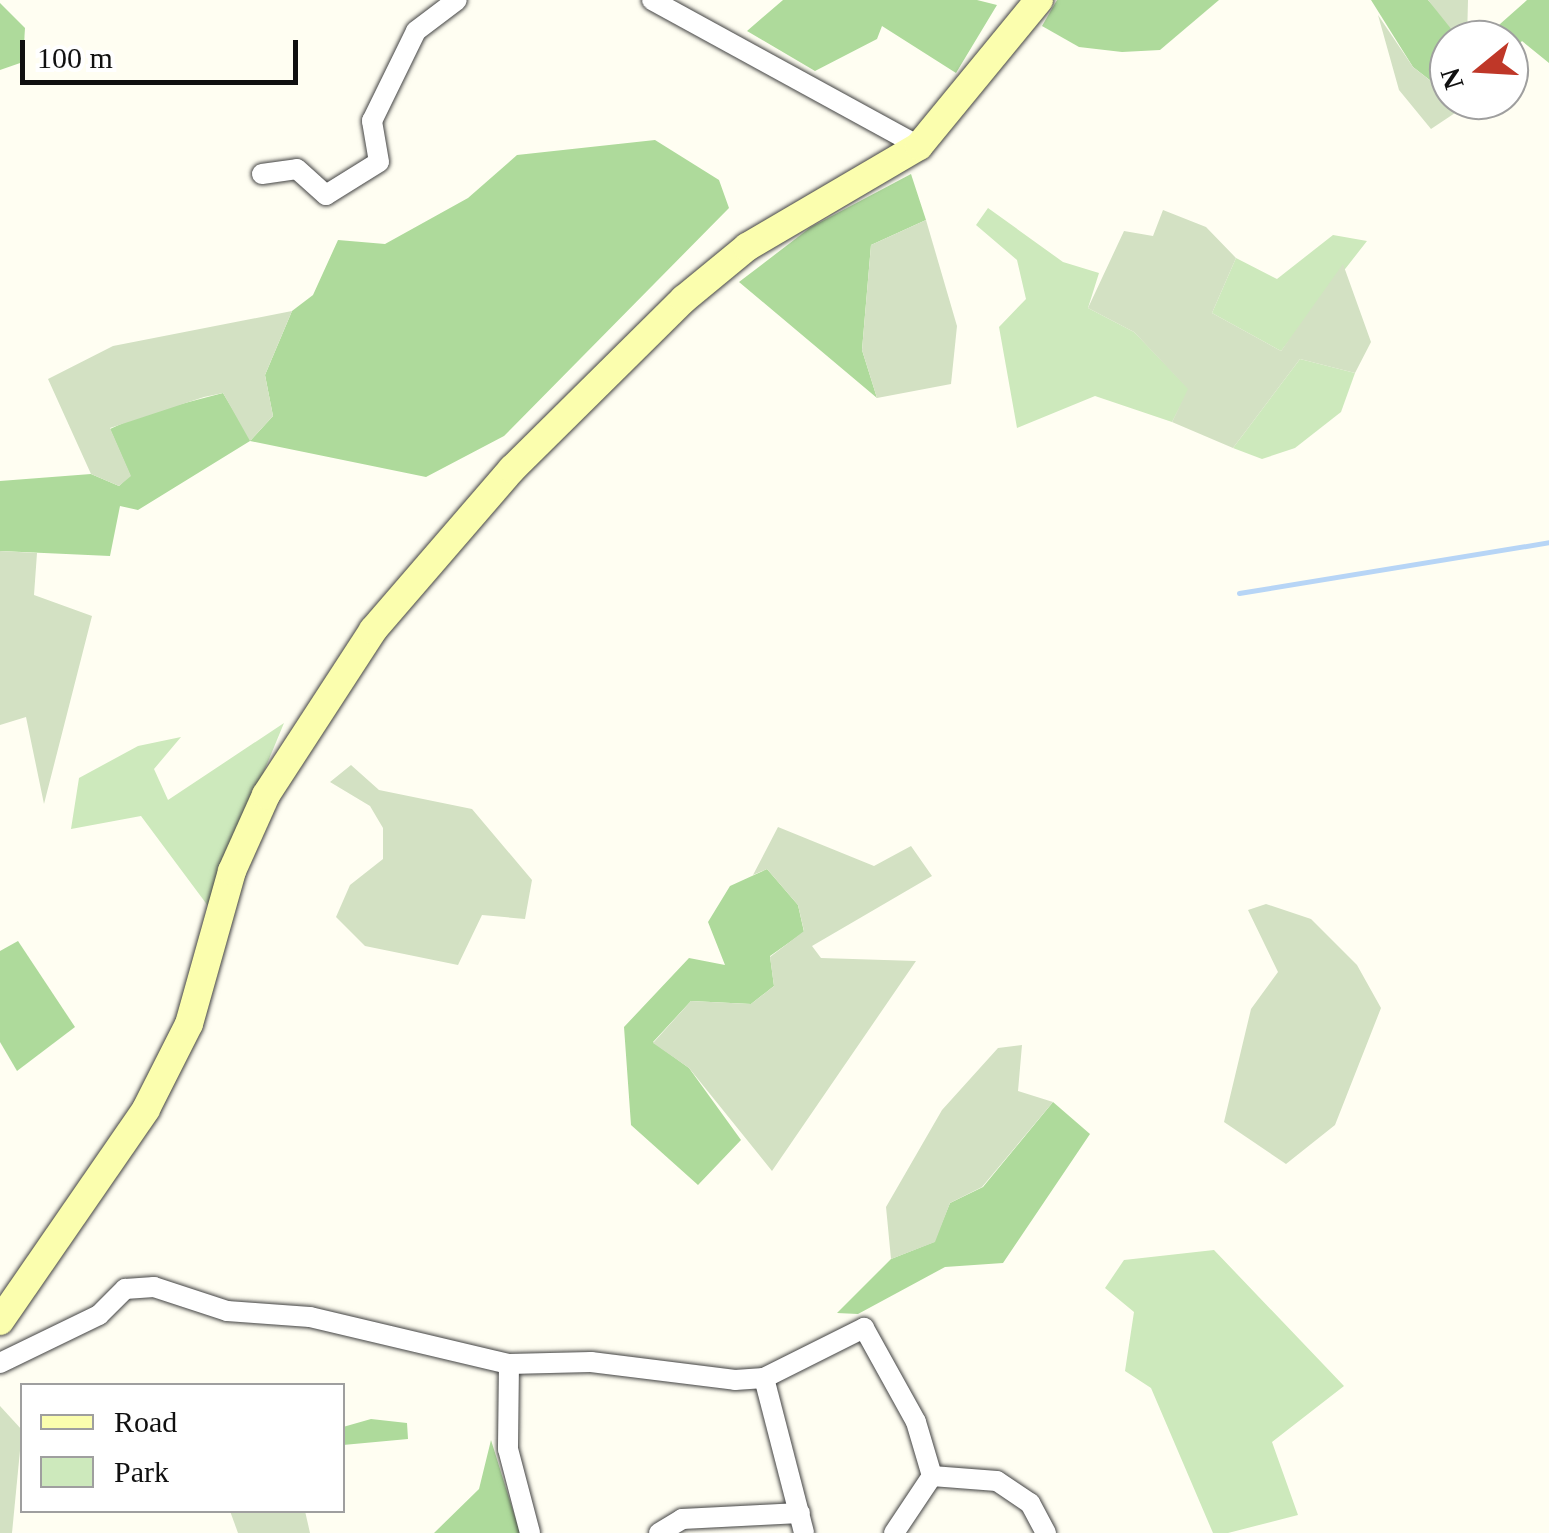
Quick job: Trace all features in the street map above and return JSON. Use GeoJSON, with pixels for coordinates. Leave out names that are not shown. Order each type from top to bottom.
{"type":"FeatureCollection","features":[{"type":"Feature","properties":{"kind":"street"},"geometry":{"type":"LineString","coordinates":[[262,174],[297,169],[326,195],[379,162],[372,121],[416,31],[456,0]]}},
{"type":"Feature","properties":{"kind":"street"},"geometry":{"type":"LineString","coordinates":[[652,0],[919,146]]}},
{"type":"Feature","properties":{"kind":"street"},"geometry":{"type":"LineString","coordinates":[[0,1320],[146,1108],[189,1024],[232,872],[266,796],[372,630],[512,469],[684,299],[747,247],[919,146],[1039,0]]}},
{"type":"Feature","properties":{"kind":"street"},"geometry":{"type":"LineString","coordinates":[[0,1362],[99,1316],[124,1289],[154,1287],[227,1311],[310,1317],[509,1364],[764,1378],[864,1328],[916,1422],[932,1476]]}},
{"type":"Feature","properties":{"kind":"street"},"geometry":{"type":"LineString","coordinates":[[509,1364],[508,1449],[530,1533]]}},
{"type":"Feature","properties":{"kind":"street"},"geometry":{"type":"LineString","coordinates":[[659,1533],[682,1520],[802,1523],[764,1378]]}},
{"type":"Feature","properties":{"kind":"street"},"geometry":{"type":"LineString","coordinates":[[894,1533],[932,1476]]}},
{"type":"Feature","properties":{"kind":"street"},"geometry":{"type":"LineString","coordinates":[[932,1476],[997,1481],[1030,1503],[1046,1533]]}},
{"type":"Feature","properties":{"kind":"green space"},"geometry":{"type":"Polygon","coordinates":[[[783,0],[977,0],[997,5],[956,73],[882,26],[877,39],[815,71],[747,31],[783,0]]]}},
{"type":"Feature","properties":{"kind":"green space"},"geometry":{"type":"Polygon","coordinates":[[[1057,0],[1219,0],[1160,50],[1122,52],[1079,47],[1042,26],[1057,0]]]}},
{"type":"Feature","properties":{"kind":"green space"},"geometry":{"type":"Polygon","coordinates":[[[1371,0],[1428,0],[1446,20],[1429,20],[1429,79],[1413,67],[1371,0]]]}},
{"type":"Feature","properties":{"kind":"green space"},"geometry":{"type":"Polygon","coordinates":[[[1428,0],[1468,0],[1468,20],[1444,20],[1428,0]]]}},
{"type":"Feature","properties":{"kind":"green space"},"geometry":{"type":"Polygon","coordinates":[[[1527,0],[1549,0],[1549,63],[1529,47],[1529,20],[1504,20],[1527,0]]]}},
{"type":"Feature","properties":{"kind":"green space"},"geometry":{"type":"Polygon","coordinates":[[[0,3],[25,28],[23,62],[0,70],[0,3]]]}},
{"type":"Feature","properties":{"kind":"green space"},"geometry":{"type":"Polygon","coordinates":[[[1378,15],[1413,67],[1429,80],[1429,120],[1444,120],[1431,129],[1399,90],[1378,15]]]}},
{"type":"Feature","properties":{"kind":"green space"},"geometry":{"type":"Polygon","coordinates":[[[655,140],[719,180],[729,208],[504,436],[426,477],[250,441],[138,510],[120,506],[110,556],[0,551],[0,481],[91,474],[119,486],[130,475],[110,429],[143,414],[223,393],[251,440],[273,416],[265,375],[292,311],[313,295],[338,240],[385,244],[468,198],[517,155],[655,140]]]}},
{"type":"Feature","properties":{"kind":"green space"},"geometry":{"type":"Polygon","coordinates":[[[911,174],[926,220],[871,245],[862,350],[877,398],[739,282],[811,227],[911,174]]]}},
{"type":"Feature","properties":{"kind":"green space"},"geometry":{"type":"Polygon","coordinates":[[[988,208],[1063,262],[1099,273],[1088,308],[1134,332],[1189,389],[1172,422],[1095,396],[1017,428],[999,327],[1026,299],[1017,260],[976,225],[988,208]]]}},
{"type":"Feature","properties":{"kind":"green space"},"geometry":{"type":"Polygon","coordinates":[[[1163,210],[1206,227],[1236,258],[1212,313],[1281,351],[1343,264],[1371,342],[1355,373],[1300,359],[1233,448],[1172,422],[1188,389],[1134,332],[1088,308],[1124,231],[1153,236],[1163,210]]]}},
{"type":"Feature","properties":{"kind":"green space"},"geometry":{"type":"Polygon","coordinates":[[[926,220],[957,326],[951,384],[877,398],[862,350],[871,245],[926,220]]]}},
{"type":"Feature","properties":{"kind":"green space"},"geometry":{"type":"Polygon","coordinates":[[[1333,235],[1367,241],[1281,351],[1212,313],[1236,258],[1277,279],[1333,235]]]}},
{"type":"Feature","properties":{"kind":"green space"},"geometry":{"type":"Polygon","coordinates":[[[292,311],[265,375],[273,416],[250,441],[223,393],[110,428],[131,476],[119,486],[91,474],[48,379],[113,346],[292,311]]]}},
{"type":"Feature","properties":{"kind":"green space"},"geometry":{"type":"Polygon","coordinates":[[[1300,359],[1355,373],[1341,412],[1295,448],[1262,459],[1233,448],[1300,359]]]}},
{"type":"Feature","properties":{"kind":"green space"},"geometry":{"type":"Polygon","coordinates":[[[0,551],[37,553],[34,595],[92,616],[44,804],[26,717],[0,725],[0,551]]]}},
{"type":"Feature","properties":{"kind":"green space"},"geometry":{"type":"Polygon","coordinates":[[[284,723],[208,906],[141,816],[71,829],[79,778],[138,746],[181,737],[154,769],[168,800],[284,723]]]}},
{"type":"Feature","properties":{"kind":"green space"},"geometry":{"type":"Polygon","coordinates":[[[351,765],[379,790],[472,809],[532,880],[525,919],[482,915],[458,965],[365,946],[336,917],[350,885],[383,859],[383,828],[370,806],[330,782],[351,765]]]}},
{"type":"Feature","properties":{"kind":"green space"},"geometry":{"type":"Polygon","coordinates":[[[778,827],[874,866],[911,846],[932,876],[812,946],[821,958],[916,961],[772,1171],[689,1068],[653,1043],[691,1001],[751,1004],[774,986],[770,957],[804,931],[798,905],[767,869],[753,875],[778,827]]]}},
{"type":"Feature","properties":{"kind":"green space"},"geometry":{"type":"Polygon","coordinates":[[[767,869],[798,905],[804,932],[770,956],[774,986],[751,1004],[691,1001],[653,1042],[689,1068],[741,1140],[698,1185],[631,1125],[624,1027],[689,958],[725,965],[708,922],[730,886],[767,869]]]}},
{"type":"Feature","properties":{"kind":"green space"},"geometry":{"type":"Polygon","coordinates":[[[1266,904],[1311,919],[1357,965],[1381,1008],[1335,1125],[1286,1164],[1224,1122],[1251,1009],[1278,972],[1248,910],[1266,904]]]}},
{"type":"Feature","properties":{"kind":"green space"},"geometry":{"type":"Polygon","coordinates":[[[18,941],[75,1027],[17,1071],[0,1042],[0,951],[18,941]]]}},
{"type":"Feature","properties":{"kind":"green space"},"geometry":{"type":"Polygon","coordinates":[[[1022,1045],[1018,1091],[1053,1102],[982,1187],[950,1203],[935,1242],[891,1259],[886,1207],[942,1110],[998,1048],[1022,1045]]]}},
{"type":"Feature","properties":{"kind":"green space"},"geometry":{"type":"Polygon","coordinates":[[[1053,1102],[1090,1134],[1003,1263],[945,1267],[858,1314],[837,1313],[891,1259],[934,1242],[950,1203],[983,1187],[1053,1102]]]}},
{"type":"Feature","properties":{"kind":"green space"},"geometry":{"type":"Polygon","coordinates":[[[1214,1250],[1344,1386],[1272,1442],[1298,1515],[1228,1533],[1213,1533],[1151,1388],[1125,1371],[1134,1312],[1105,1288],[1124,1260],[1214,1250]]]}},
{"type":"Feature","properties":{"kind":"green space"},"geometry":{"type":"Polygon","coordinates":[[[0,1406],[20,1428],[20,1451],[12,1533],[0,1533],[0,1406]]]}},
{"type":"Feature","properties":{"kind":"green space"},"geometry":{"type":"Polygon","coordinates":[[[371,1419],[407,1423],[408,1439],[345,1445],[345,1426],[371,1419]]]}},
{"type":"Feature","properties":{"kind":"green space"},"geometry":{"type":"Polygon","coordinates":[[[491,1440],[520,1533],[434,1533],[479,1489],[491,1440]]]}},
{"type":"Feature","properties":{"kind":"green space"},"geometry":{"type":"Polygon","coordinates":[[[231,1513],[305,1513],[310,1533],[238,1533],[231,1513]]]}},
{"type":"Feature","properties":{"kind":"waterway"},"geometry":{"type":"LineString","coordinates":[[1239,593],[1549,542]]}}]}
